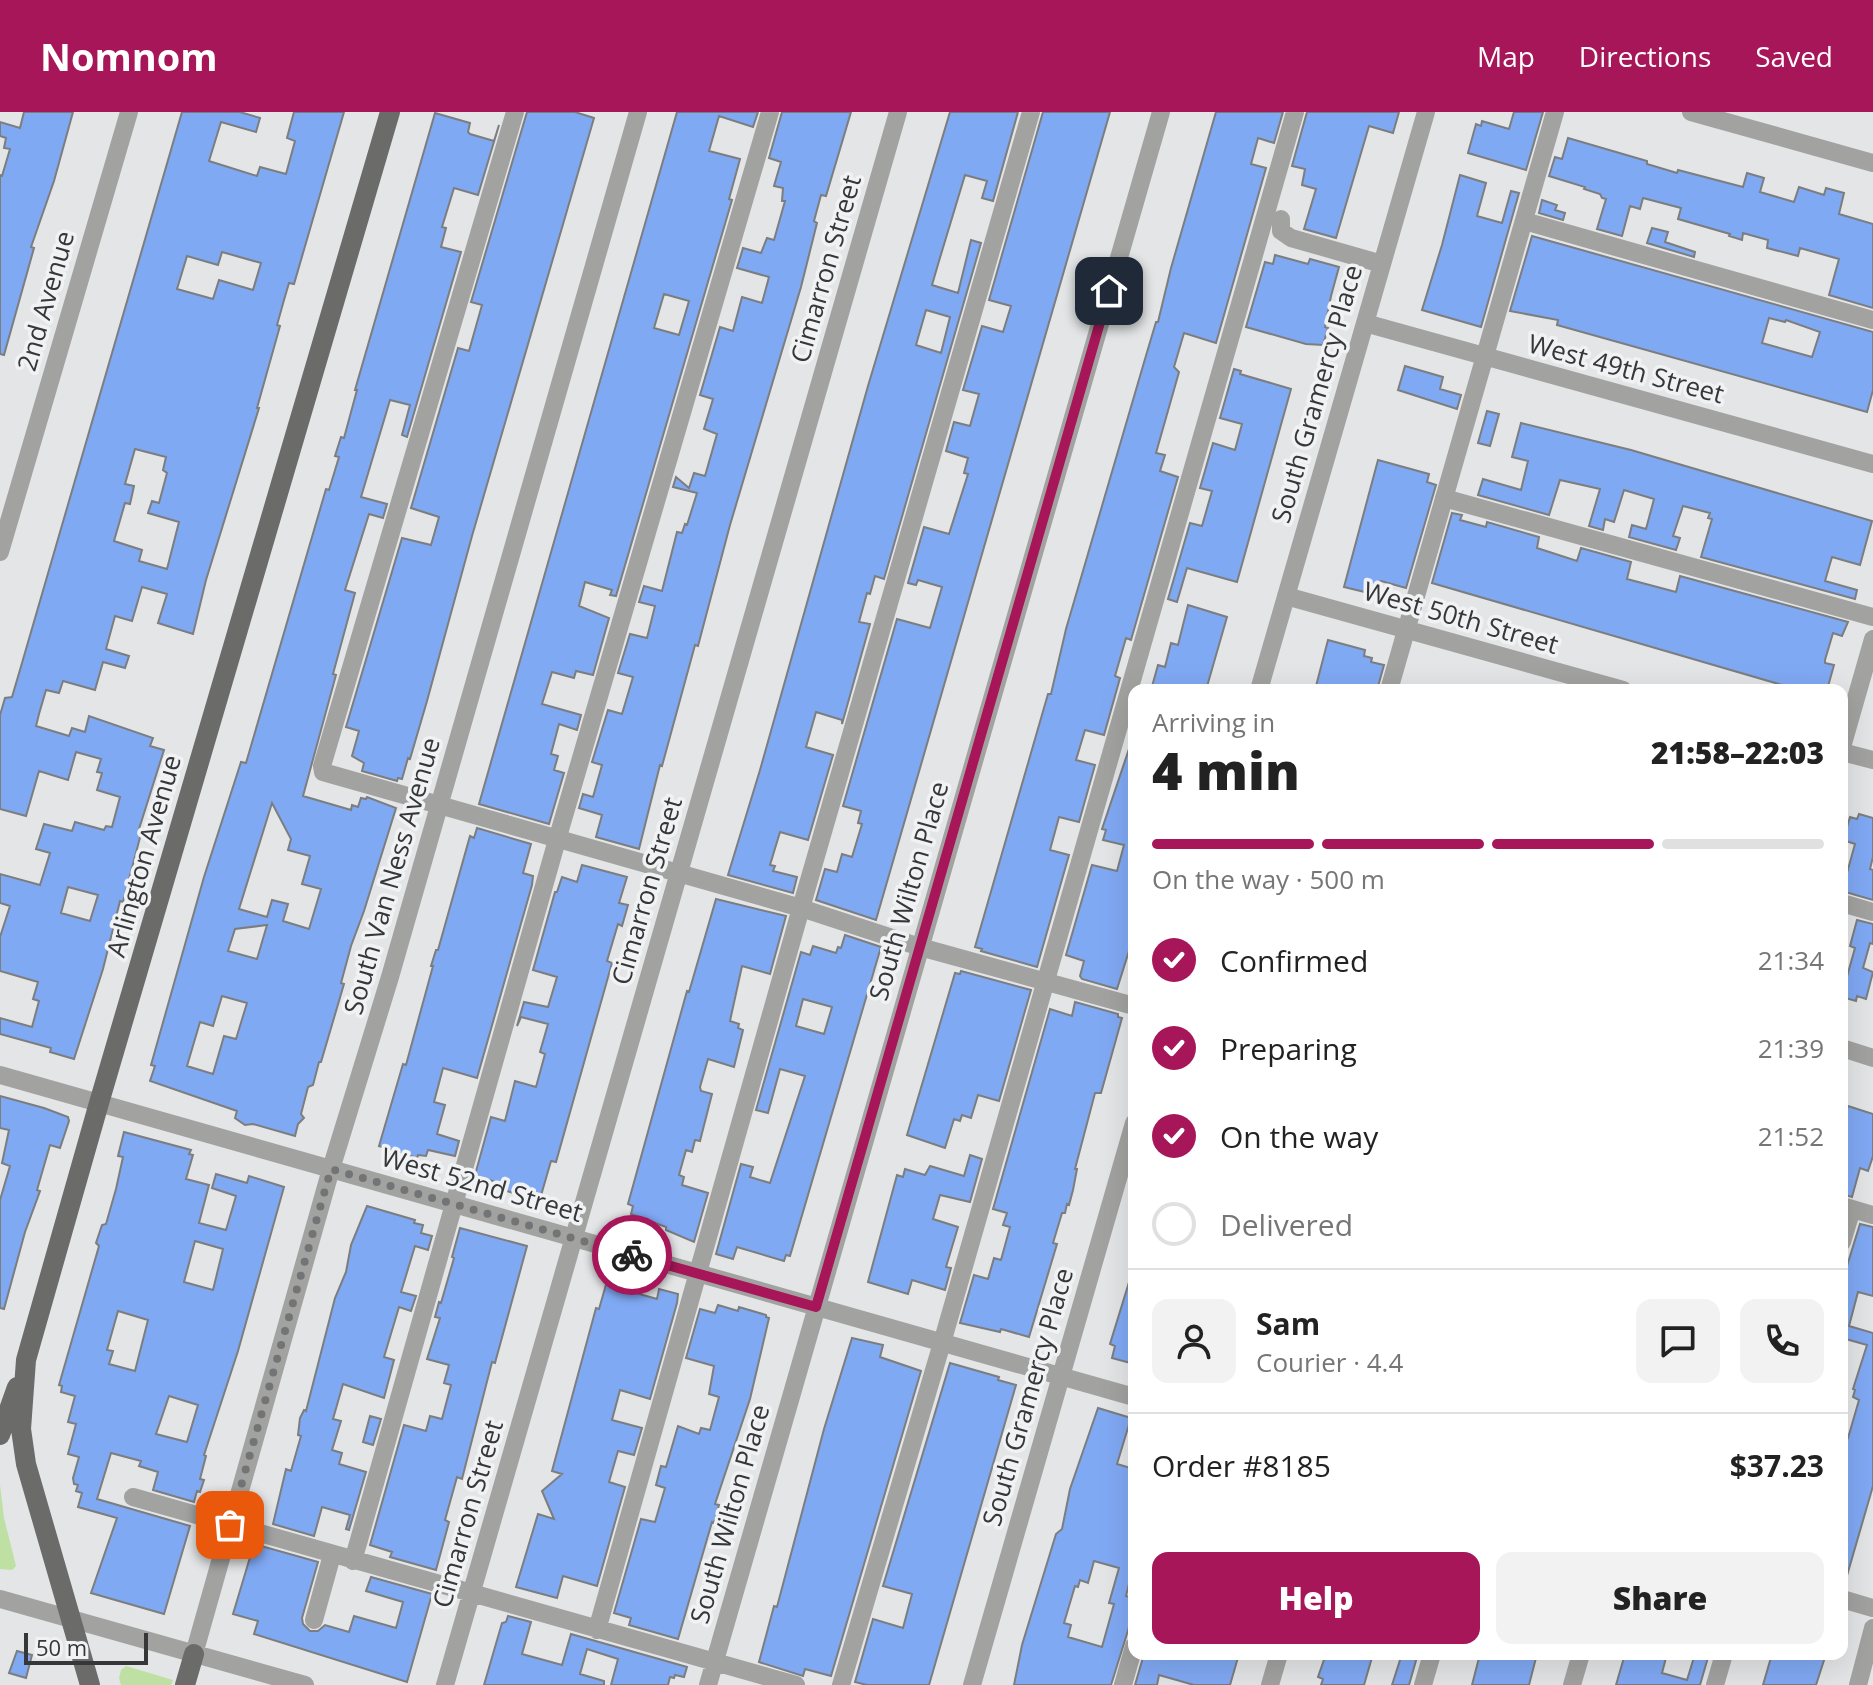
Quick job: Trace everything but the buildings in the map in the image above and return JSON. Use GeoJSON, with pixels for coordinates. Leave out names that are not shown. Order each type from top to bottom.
{"type":"FeatureCollection","features":[{"type":"Feature","properties":{"kind":"main road","name":"Arlington Avenue"},"geometry":{"type":"LineString","coordinates":[[72,1619],[26,1464],[21,1429],[26,1360],[390,112]]}},
{"type":"Feature","properties":{"kind":"main road"},"geometry":{"type":"LineString","coordinates":[[0,1435],[26,1360]]}},
{"type":"Feature","properties":{"kind":"main road"},"geometry":{"type":"LineString","coordinates":[[72,1619],[90,1685]]}},
{"type":"Feature","properties":{"kind":"main road"},"geometry":{"type":"LineString","coordinates":[[185,1685],[194,1654]]}},
{"type":"Feature","properties":{"kind":"street","name":"2nd Avenue"},"geometry":{"type":"LineString","coordinates":[[0,552],[129,112]]}},
{"type":"Feature","properties":{"kind":"street"},"geometry":{"type":"LineString","coordinates":[[515,112],[322,766],[326,774],[1128,1004]]}},
{"type":"Feature","properties":{"kind":"street","name":"South Van Ness Avenue"},"geometry":{"type":"LineString","coordinates":[[194,1654],[331,1169],[439,806],[638,112]]}},
{"type":"Feature","properties":{"kind":"street"},"geometry":{"type":"LineString","coordinates":[[353,1561],[557,840],[770,112]]}},
{"type":"Feature","properties":{"kind":"street","name":"Cimarron Street"},"geometry":{"type":"LineString","coordinates":[[445,1685],[898,112]]}},
{"type":"Feature","properties":{"kind":"street"},"geometry":{"type":"LineString","coordinates":[[597,1630],[1031,112]]}},
{"type":"Feature","properties":{"kind":"street","name":"South Wilton Place"},"geometry":{"type":"LineString","coordinates":[[708,1685],[1161,112]]}},
{"type":"Feature","properties":{"kind":"street"},"geometry":{"type":"LineString","coordinates":[[1131,684],[1295,112]]}},
{"type":"Feature","properties":{"kind":"street","name":"South Gramercy Place"},"geometry":{"type":"LineString","coordinates":[[1261,684],[1426,112]]}},
{"type":"Feature","properties":{"kind":"street"},"geometry":{"type":"LineString","coordinates":[[1391,684],[1555,112]]}},
{"type":"Feature","properties":{"kind":"street"},"geometry":{"type":"LineString","coordinates":[[1691,112],[1873,163]]}},
{"type":"Feature","properties":{"kind":"street"},"geometry":{"type":"LineString","coordinates":[[1281,219],[1281,231],[1291,238],[1382,264]]}},
{"type":"Feature","properties":{"kind":"street"},"geometry":{"type":"LineString","coordinates":[[1524,221],[1873,320]]}},
{"type":"Feature","properties":{"kind":"street","name":"West 49th Street"},"geometry":{"type":"LineString","coordinates":[[1365,323],[1873,464]]}},
{"type":"Feature","properties":{"kind":"street"},"geometry":{"type":"LineString","coordinates":[[1444,498],[1873,617]]}},
{"type":"Feature","properties":{"kind":"street","name":"West 50th Street"},"geometry":{"type":"LineString","coordinates":[[1286,596],[1602,684]]}},
{"type":"Feature","properties":{"kind":"street"},"geometry":{"type":"LineString","coordinates":[[1848,728],[1873,639]]}},
{"type":"Feature","properties":{"kind":"street"},"geometry":{"type":"LineString","coordinates":[[841,1685],[1128,693]]}},
{"type":"Feature","properties":{"kind":"street"},"geometry":{"type":"LineString","coordinates":[[1848,751],[1873,760]]}},
{"type":"Feature","properties":{"kind":"street"},"geometry":{"type":"LineString","coordinates":[[1848,905],[1873,912]]}},
{"type":"Feature","properties":{"kind":"street"},"geometry":{"type":"LineString","coordinates":[[1848,1050],[1873,1058]]}},
{"type":"Feature","properties":{"kind":"street","name":"West 52nd Street"},"geometry":{"type":"LineString","coordinates":[[0,1075],[1128,1395]]}},
{"type":"Feature","properties":{"kind":"street","name":"South Gramercy Place"},"geometry":{"type":"LineString","coordinates":[[972,1685],[1128,1144]]}},
{"type":"Feature","properties":{"kind":"street"},"geometry":{"type":"LineString","coordinates":[[1848,1208],[1873,1215]]}},
{"type":"Feature","properties":{"kind":"street"},"geometry":{"type":"LineString","coordinates":[[133,1497],[796,1685]]}},
{"type":"Feature","properties":{"kind":"street"},"geometry":{"type":"LineString","coordinates":[[314,1620],[332,1555]]}},
{"type":"Feature","properties":{"kind":"street"},"geometry":{"type":"LineString","coordinates":[[0,1599],[305,1685]]}},
{"type":"Feature","properties":{"kind":"street"},"geometry":{"type":"LineString","coordinates":[[1848,1601],[1873,1608]]}},
{"type":"Feature","properties":{"kind":"street"},"geometry":{"type":"LineString","coordinates":[[1858,1685],[1873,1628]]}},
{"type":"Feature","properties":{"kind":"street"},"geometry":{"type":"LineString","coordinates":[[1123,1685],[1130,1660]]}},
{"type":"Feature","properties":{"kind":"street"},"geometry":{"type":"LineString","coordinates":[[1270,1685],[1277,1660]]}},
{"type":"Feature","properties":{"kind":"street"},"geometry":{"type":"LineString","coordinates":[[1423,1685],[1430,1660]]}},
{"type":"Feature","properties":{"kind":"street"},"geometry":{"type":"LineString","coordinates":[[1572,1685],[1579,1660]]}},
{"type":"Feature","properties":{"kind":"street"},"geometry":{"type":"LineString","coordinates":[[1715,1685],[1722,1660]]}},
{"type":"Feature","properties":{"kind":"green space"},"geometry":{"type":"Polygon","coordinates":[[[0,1485],[4,1518],[16,1566],[12,1570],[0,1569],[0,1485]]]}},
{"type":"Feature","properties":{"kind":"green space"},"geometry":{"type":"Polygon","coordinates":[[[126,1666],[173,1680],[171,1685],[121,1685],[121,1670],[126,1666]]]}},
{"type":"Feature","properties":{"kind":"way so far"},"geometry":{"type":"LineString","coordinates":[[230,1525],[331,1169],[632,1255]]}},
{"type":"Feature","properties":{"kind":"route"},"geometry":{"type":"LineString","coordinates":[[632,1255],[816,1307],[1109,291]]}}]}
